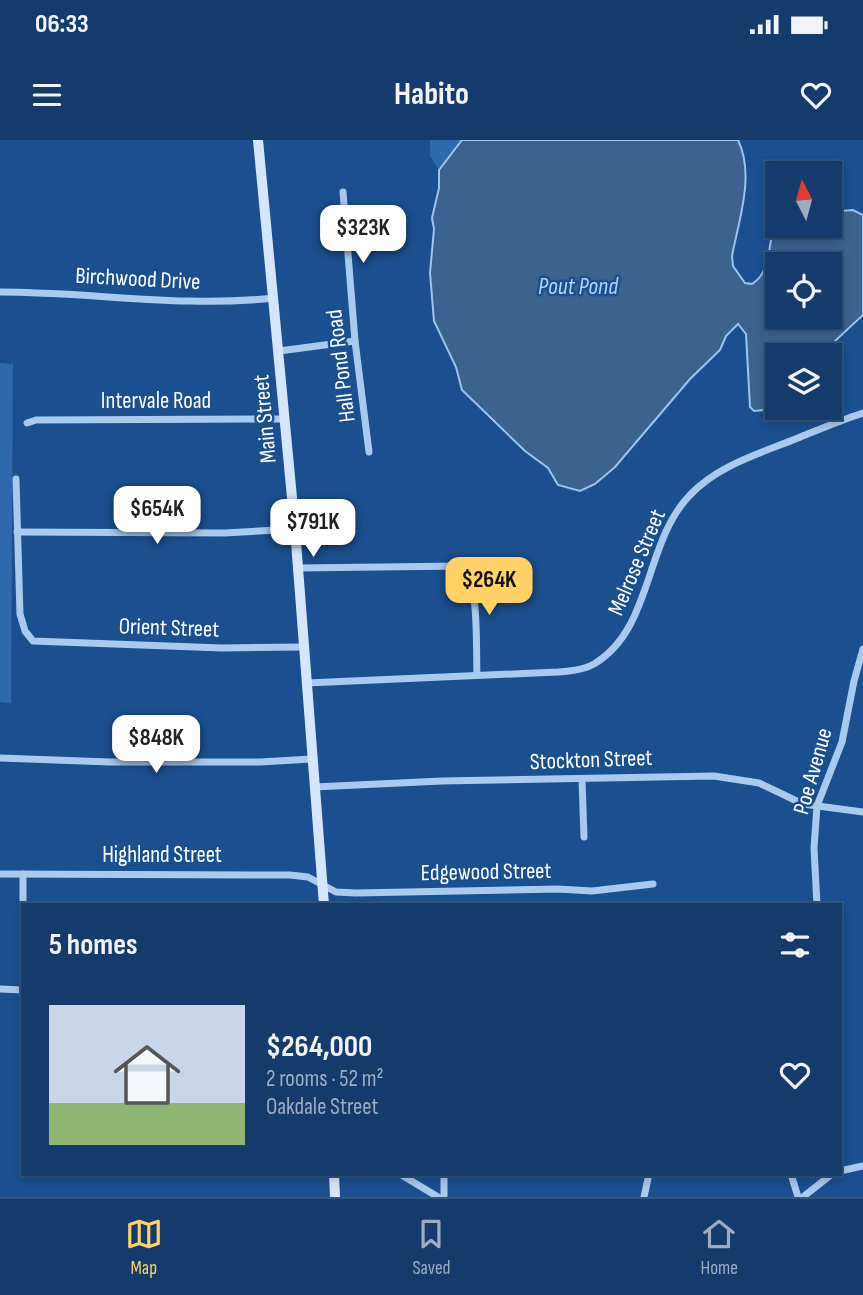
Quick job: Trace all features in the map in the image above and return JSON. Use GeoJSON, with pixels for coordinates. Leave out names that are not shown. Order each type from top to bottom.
{"type":"FeatureCollection","features":[{"type":"Feature","properties":{"kind":"main road","name":"Main Street"},"geometry":{"type":"LineString","coordinates":[[258,140],[295,529],[324,903]]}},
{"type":"Feature","properties":{"kind":"main road"},"geometry":{"type":"LineString","coordinates":[[334,1176],[335,1197]]}},
{"type":"Feature","properties":{"kind":"street","name":"Hall Pond Road"},"geometry":{"type":"LineString","coordinates":[[343,192],[355,341],[369,452]]}},
{"type":"Feature","properties":{"kind":"street","name":"Birchwood Drive"},"geometry":{"type":"LineString","coordinates":[[0,292],[48,292],[146,301],[274,298]]}},
{"type":"Feature","properties":{"kind":"street"},"geometry":{"type":"LineString","coordinates":[[279,351],[355,341]]}},
{"type":"Feature","properties":{"kind":"street","name":"Melrose Street"},"geometry":{"type":"LineString","coordinates":[[307,683],[558,672],[582,669],[593,664],[615,646],[630,626],[671,519],[690,494],[702,483],[740,461],[834,422],[863,413]]}},
{"type":"Feature","properties":{"kind":"street","name":"Intervale Road"},"geometry":{"type":"LineString","coordinates":[[27,423],[36,420],[285,419]]}},
{"type":"Feature","properties":{"kind":"street"},"geometry":{"type":"LineString","coordinates":[[16,479],[17,532],[225,533],[295,529]]}},
{"type":"Feature","properties":{"kind":"street","name":"Orient Street"},"geometry":{"type":"LineString","coordinates":[[17,532],[20,614],[25,631],[33,641],[222,648],[304,647]]}},
{"type":"Feature","properties":{"kind":"street"},"geometry":{"type":"LineString","coordinates":[[298,568],[450,564],[463,566],[467,569],[472,588],[477,675]]}},
{"type":"Feature","properties":{"kind":"street","name":"Poe Avenue"},"geometry":{"type":"LineString","coordinates":[[817,903],[814,848],[817,806],[842,742],[863,649]]}},
{"type":"Feature","properties":{"kind":"street"},"geometry":{"type":"LineString","coordinates":[[0,758],[110,762],[260,762],[312,759]]}},
{"type":"Feature","properties":{"kind":"street","name":"Stockton Street"},"geometry":{"type":"LineString","coordinates":[[314,787],[442,781],[714,776],[759,783],[794,801],[863,812]]}},
{"type":"Feature","properties":{"kind":"street"},"geometry":{"type":"LineString","coordinates":[[582,780],[584,837]]}},
{"type":"Feature","properties":{"kind":"street","name":"Highland Street"},"geometry":{"type":"LineString","coordinates":[[0,874],[290,875],[308,877],[322,885]]}},
{"type":"Feature","properties":{"kind":"street"},"geometry":{"type":"LineString","coordinates":[[23,874],[23,903]]}},
{"type":"Feature","properties":{"kind":"street","name":"Edgewood Street"},"geometry":{"type":"LineString","coordinates":[[322,885],[336,892],[356,893],[558,889],[592,891],[653,884]]}},
{"type":"Feature","properties":{"kind":"street"},"geometry":{"type":"LineString","coordinates":[[0,989],[21,990]]}},
{"type":"Feature","properties":{"kind":"street"},"geometry":{"type":"LineString","coordinates":[[842,1171],[863,1167]]}},
{"type":"Feature","properties":{"kind":"street"},"geometry":{"type":"LineString","coordinates":[[403,1176],[438,1197]]}},
{"type":"Feature","properties":{"kind":"street"},"geometry":{"type":"LineString","coordinates":[[444,1176],[444,1197]]}},
{"type":"Feature","properties":{"kind":"street"},"geometry":{"type":"LineString","coordinates":[[644,1197],[649,1176]]}},
{"type":"Feature","properties":{"kind":"street"},"geometry":{"type":"LineString","coordinates":[[792,1176],[801,1197],[829,1176]]}},
{"type":"Feature","properties":{"kind":"shaded area"},"geometry":{"type":"Polygon","coordinates":[[[430,140],[462,140],[439,170],[430,156],[430,140]]]}},
{"type":"Feature","properties":{"kind":"shaded area"},"geometry":{"type":"Polygon","coordinates":[[[0,363],[13,364],[11,703],[0,702],[0,363]]]}},
{"type":"Feature","properties":{"kind":"water","name":"Pout Pond"},"geometry":{"type":"Polygon","coordinates":[[[462,140],[738,140],[743,154],[745,182],[732,256],[733,266],[745,283],[752,284],[765,268],[765,329],[842,329],[842,252],[769,252],[772,238],[842,238],[842,211],[853,210],[863,215],[863,315],[833,343],[765,343],[765,409],[754,411],[750,407],[746,334],[738,324],[726,336],[720,350],[690,379],[615,467],[595,484],[580,491],[558,485],[548,468],[525,451],[462,390],[456,367],[434,321],[430,273],[434,229],[432,218],[439,188],[439,170],[462,140]]]}}]}
